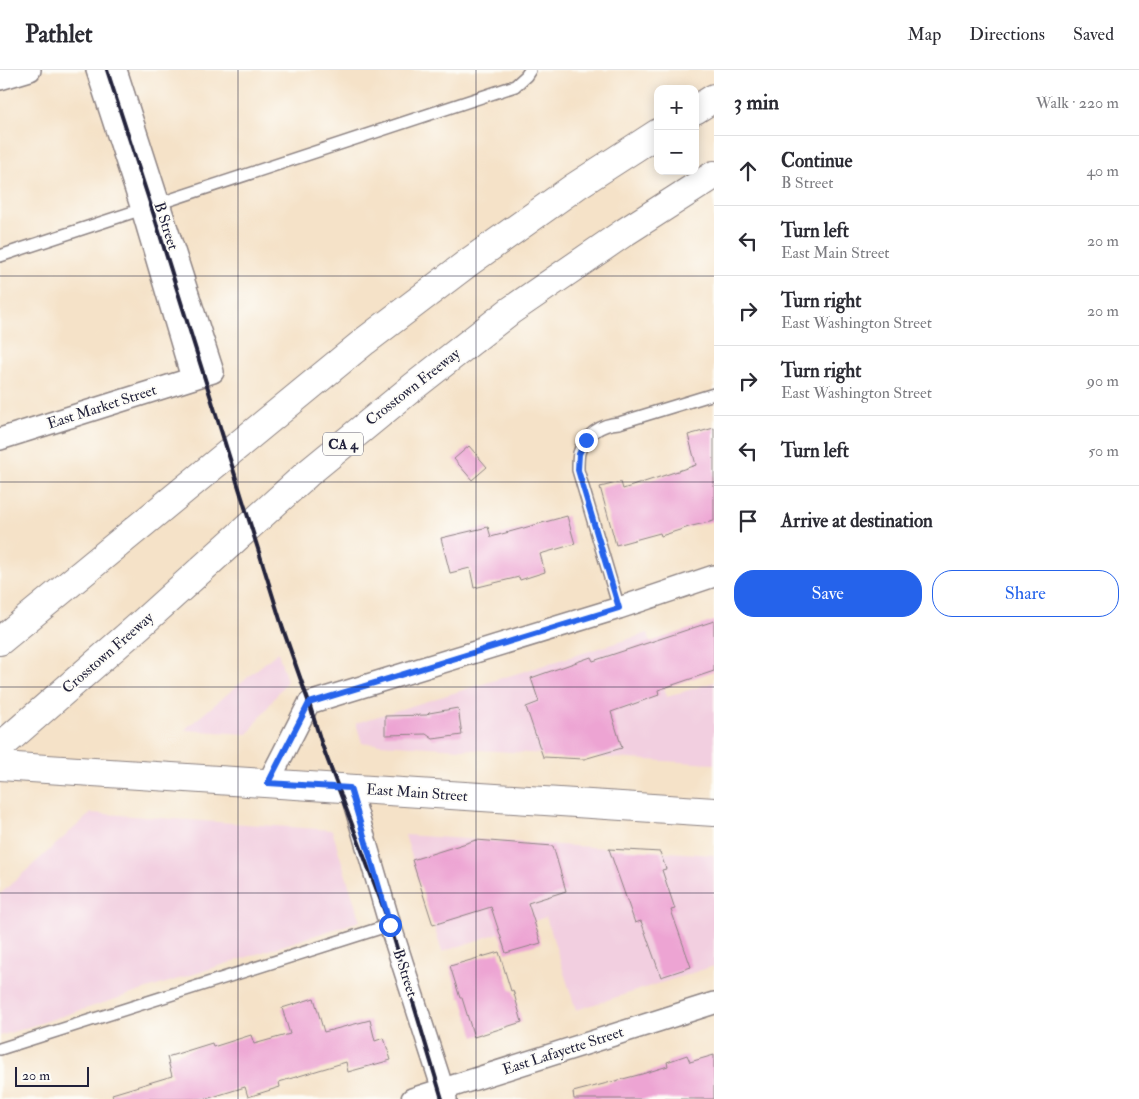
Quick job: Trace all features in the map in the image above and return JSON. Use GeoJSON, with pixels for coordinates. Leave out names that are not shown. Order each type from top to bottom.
{"type":"FeatureCollection","features":[{"type":"Feature","properties":{"kind":"main road"},"geometry":{"type":"LineString","coordinates":[[699,107],[714,98]]}},
{"type":"Feature","properties":{"kind":"main road"},"geometry":{"type":"LineString","coordinates":[[0,641],[366,341],[485,251],[576,186],[654,136]]}},
{"type":"Feature","properties":{"kind":"main road","name":"Crosstown Freeway"},"geometry":{"type":"LineString","coordinates":[[0,747],[140,625],[307,474],[412,387],[510,311],[626,232],[714,176]]}},
{"type":"Feature","properties":{"kind":"main road","name":"East Main Street"},"geometry":{"type":"LineString","coordinates":[[0,766],[714,812]]}},
{"type":"Feature","properties":{"kind":"street"},"geometry":{"type":"LineString","coordinates":[[0,79],[30,70]]}},
{"type":"Feature","properties":{"kind":"street"},"geometry":{"type":"LineString","coordinates":[[97,70],[150,206]]}},
{"type":"Feature","properties":{"kind":"street","name":"B Street"},"geometry":{"type":"LineString","coordinates":[[116,70],[150,206],[203,375]]}},
{"type":"Feature","properties":{"kind":"street","name":"East Market Street"},"geometry":{"type":"LineString","coordinates":[[0,439],[203,375]]}},
{"type":"Feature","properties":{"kind":"street"},"geometry":{"type":"LineString","coordinates":[[268,783],[309,703],[619,608],[714,576]]}},
{"type":"Feature","properties":{"kind":"street","name":"B Street"},"geometry":{"type":"LineString","coordinates":[[350,788],[390,925],[444,1094]]}},
{"type":"Feature","properties":{"kind":"street","name":"East Lafayette Street"},"geometry":{"type":"LineString","coordinates":[[412,1099],[444,1094],[714,1003]]}},
{"type":"Feature","properties":{"kind":"lane"},"geometry":{"type":"LineString","coordinates":[[0,256],[514,86],[530,70]]}},
{"type":"Feature","properties":{"kind":"lane"},"geometry":{"type":"LineString","coordinates":[[619,608],[578,470],[579,454],[586,440],[597,430],[611,424],[619,424],[714,394]]}},
{"type":"Feature","properties":{"kind":"lane"},"geometry":{"type":"LineString","coordinates":[[0,1049],[390,925]]}},
{"type":"Feature","properties":{"kind":"shaded area"},"geometry":{"type":"Polygon","coordinates":[[[648,633],[667,697],[714,682],[714,764],[362,743],[356,723],[648,633]]]}},
{"type":"Feature","properties":{"kind":"shaded area"},"geometry":{"type":"Polygon","coordinates":[[[278,652],[287,681],[248,734],[184,730],[278,652]]]}},
{"type":"Feature","properties":{"kind":"shaded area"},"geometry":{"type":"Polygon","coordinates":[[[91,813],[332,830],[360,921],[0,1036],[0,894],[91,813]]]}},
{"type":"Feature","properties":{"kind":"shaded area"},"geometry":{"type":"Polygon","coordinates":[[[405,835],[714,855],[714,966],[576,1010],[546,917],[442,952],[405,835]]]}},
{"type":"Feature","properties":{"kind":"building"},"geometry":{"type":"Polygon","coordinates":[[[714,428],[714,521],[661,536],[660,533],[616,545],[600,487],[621,482],[623,489],[696,465],[688,435],[714,428]]]}},
{"type":"Feature","properties":{"kind":"building"},"geometry":{"type":"Polygon","coordinates":[[[469,446],[487,467],[472,480],[454,459],[469,446]]]}},
{"type":"Feature","properties":{"kind":"building"},"geometry":{"type":"Polygon","coordinates":[[[567,516],[575,544],[540,554],[545,572],[520,580],[519,577],[474,588],[470,568],[450,573],[441,538],[488,527],[491,537],[567,516]]]}},
{"type":"Feature","properties":{"kind":"building"},"geometry":{"type":"Polygon","coordinates":[[[714,621],[714,671],[658,690],[659,695],[611,712],[622,748],[584,759],[543,757],[526,707],[539,702],[531,678],[591,657],[593,661],[714,621]]]}},
{"type":"Feature","properties":{"kind":"building"},"geometry":{"type":"Polygon","coordinates":[[[458,708],[462,735],[433,739],[426,734],[385,735],[385,716],[427,715],[429,713],[458,708]]]}},
{"type":"Feature","properties":{"kind":"building"},"geometry":{"type":"Polygon","coordinates":[[[476,840],[553,846],[566,891],[528,903],[541,943],[506,953],[491,907],[433,925],[412,860],[476,840]]]}},
{"type":"Feature","properties":{"kind":"building"},"geometry":{"type":"Polygon","coordinates":[[[609,849],[660,852],[666,869],[662,870],[675,909],[671,910],[691,967],[661,977],[641,921],[635,923],[609,849]]]}},
{"type":"Feature","properties":{"kind":"building"},"geometry":{"type":"Polygon","coordinates":[[[499,952],[522,1022],[474,1037],[450,966],[499,952]]]}},
{"type":"Feature","properties":{"kind":"building"},"geometry":{"type":"Polygon","coordinates":[[[314,998],[324,1032],[370,1020],[375,1041],[384,1038],[391,1060],[348,1072],[346,1062],[279,1082],[280,1087],[248,1097],[245,1087],[206,1099],[113,1099],[112,1094],[172,1076],[167,1057],[212,1043],[213,1047],[251,1035],[254,1044],[290,1034],[282,1008],[314,998]]]}},
{"type":"Feature","properties":{"kind":"building"},"geometry":{"type":"Polygon","coordinates":[[[687,1055],[690,1062],[714,1055],[714,1099],[574,1099],[573,1092],[668,1066],[667,1062],[687,1055]]]}},
{"type":"Feature","properties":{"kind":"railway"},"geometry":{"type":"LineString","coordinates":[[107,70],[283,629],[322,745],[390,925],[442,1099]]}},
{"type":"Feature","properties":{"kind":"route"},"geometry":{"type":"LineString","coordinates":[[390,925],[350,788],[268,783],[309,703],[619,608],[578,470],[579,454],[586,440]]}}]}
